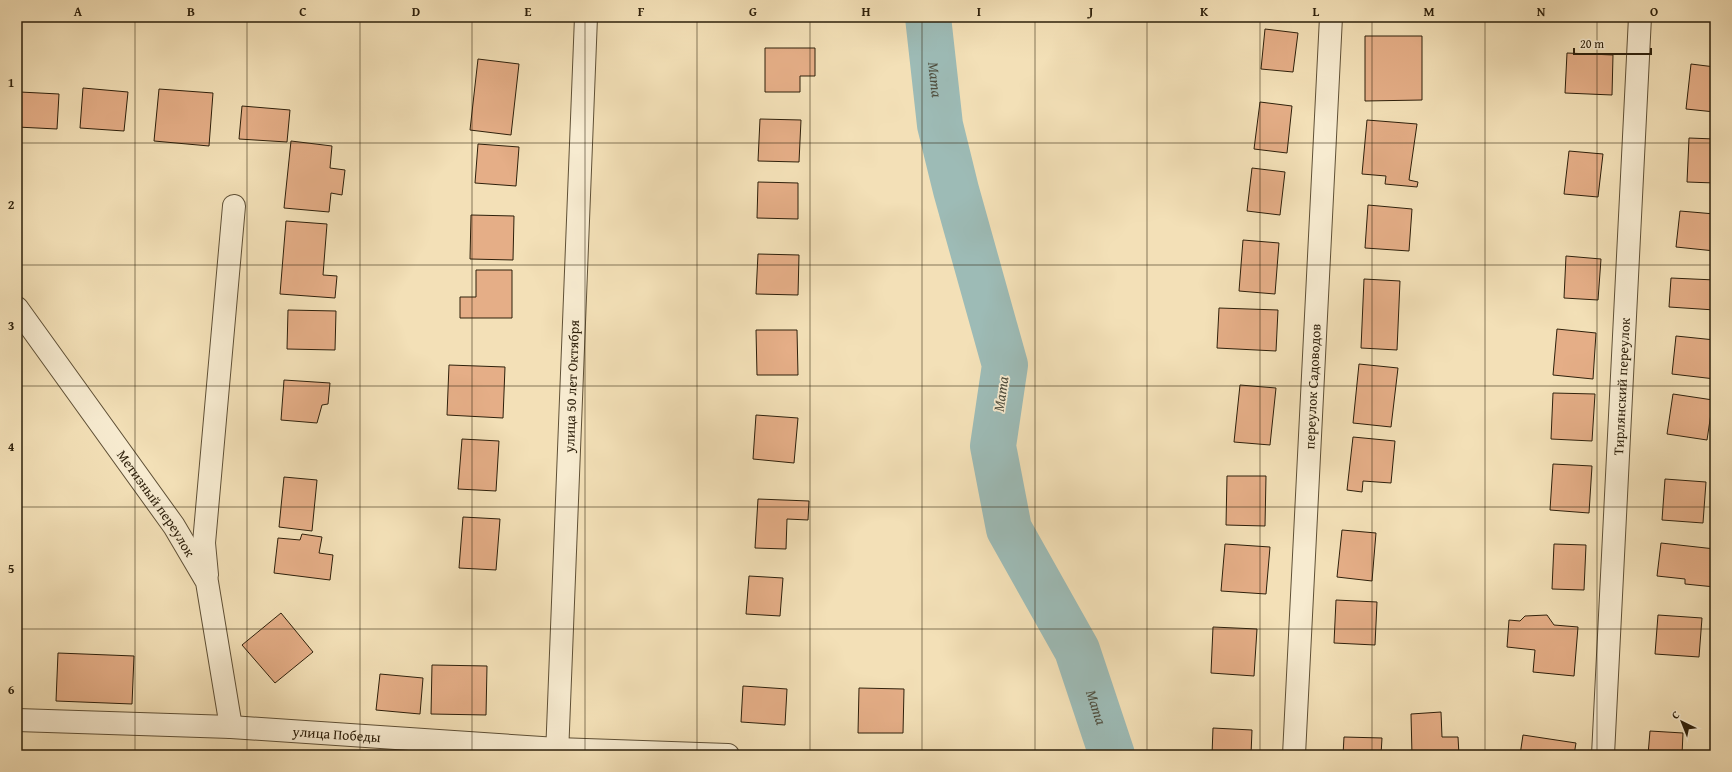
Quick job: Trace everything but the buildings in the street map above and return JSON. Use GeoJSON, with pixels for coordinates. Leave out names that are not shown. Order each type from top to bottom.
{"type":"FeatureCollection","features":[{"type":"Feature","properties":{"kind":"street","name":"улица 50 лет Октября"},"geometry":{"type":"LineString","coordinates":[[557,752],[586,17]]}},
{"type":"Feature","properties":{"kind":"street","name":"переулок Садоводов"},"geometry":{"type":"LineString","coordinates":[[1294,755],[1331,17]]}},
{"type":"Feature","properties":{"kind":"street","name":"Тирлянский переулок"},"geometry":{"type":"LineString","coordinates":[[1603,755],[1640,17]]}},
{"type":"Feature","properties":{"kind":"street"},"geometry":{"type":"LineString","coordinates":[[207,582],[204,543],[234,206]]}},
{"type":"Feature","properties":{"kind":"street","name":"Метизный переулок"},"geometry":{"type":"LineString","coordinates":[[17,308],[174,526],[207,582],[231,727]]}},
{"type":"Feature","properties":{"kind":"street","name":"улица Победы"},"geometry":{"type":"LineString","coordinates":[[17,720],[231,727],[557,752],[728,755]]}},
{"type":"Feature","properties":{"kind":"waterway","name":"Мата"},"geometry":{"type":"LineString","coordinates":[[928,17],[940,125],[956,190],[1005,365],[993,446],[1009,529],[1077,650],[1112,755]]}}]}
